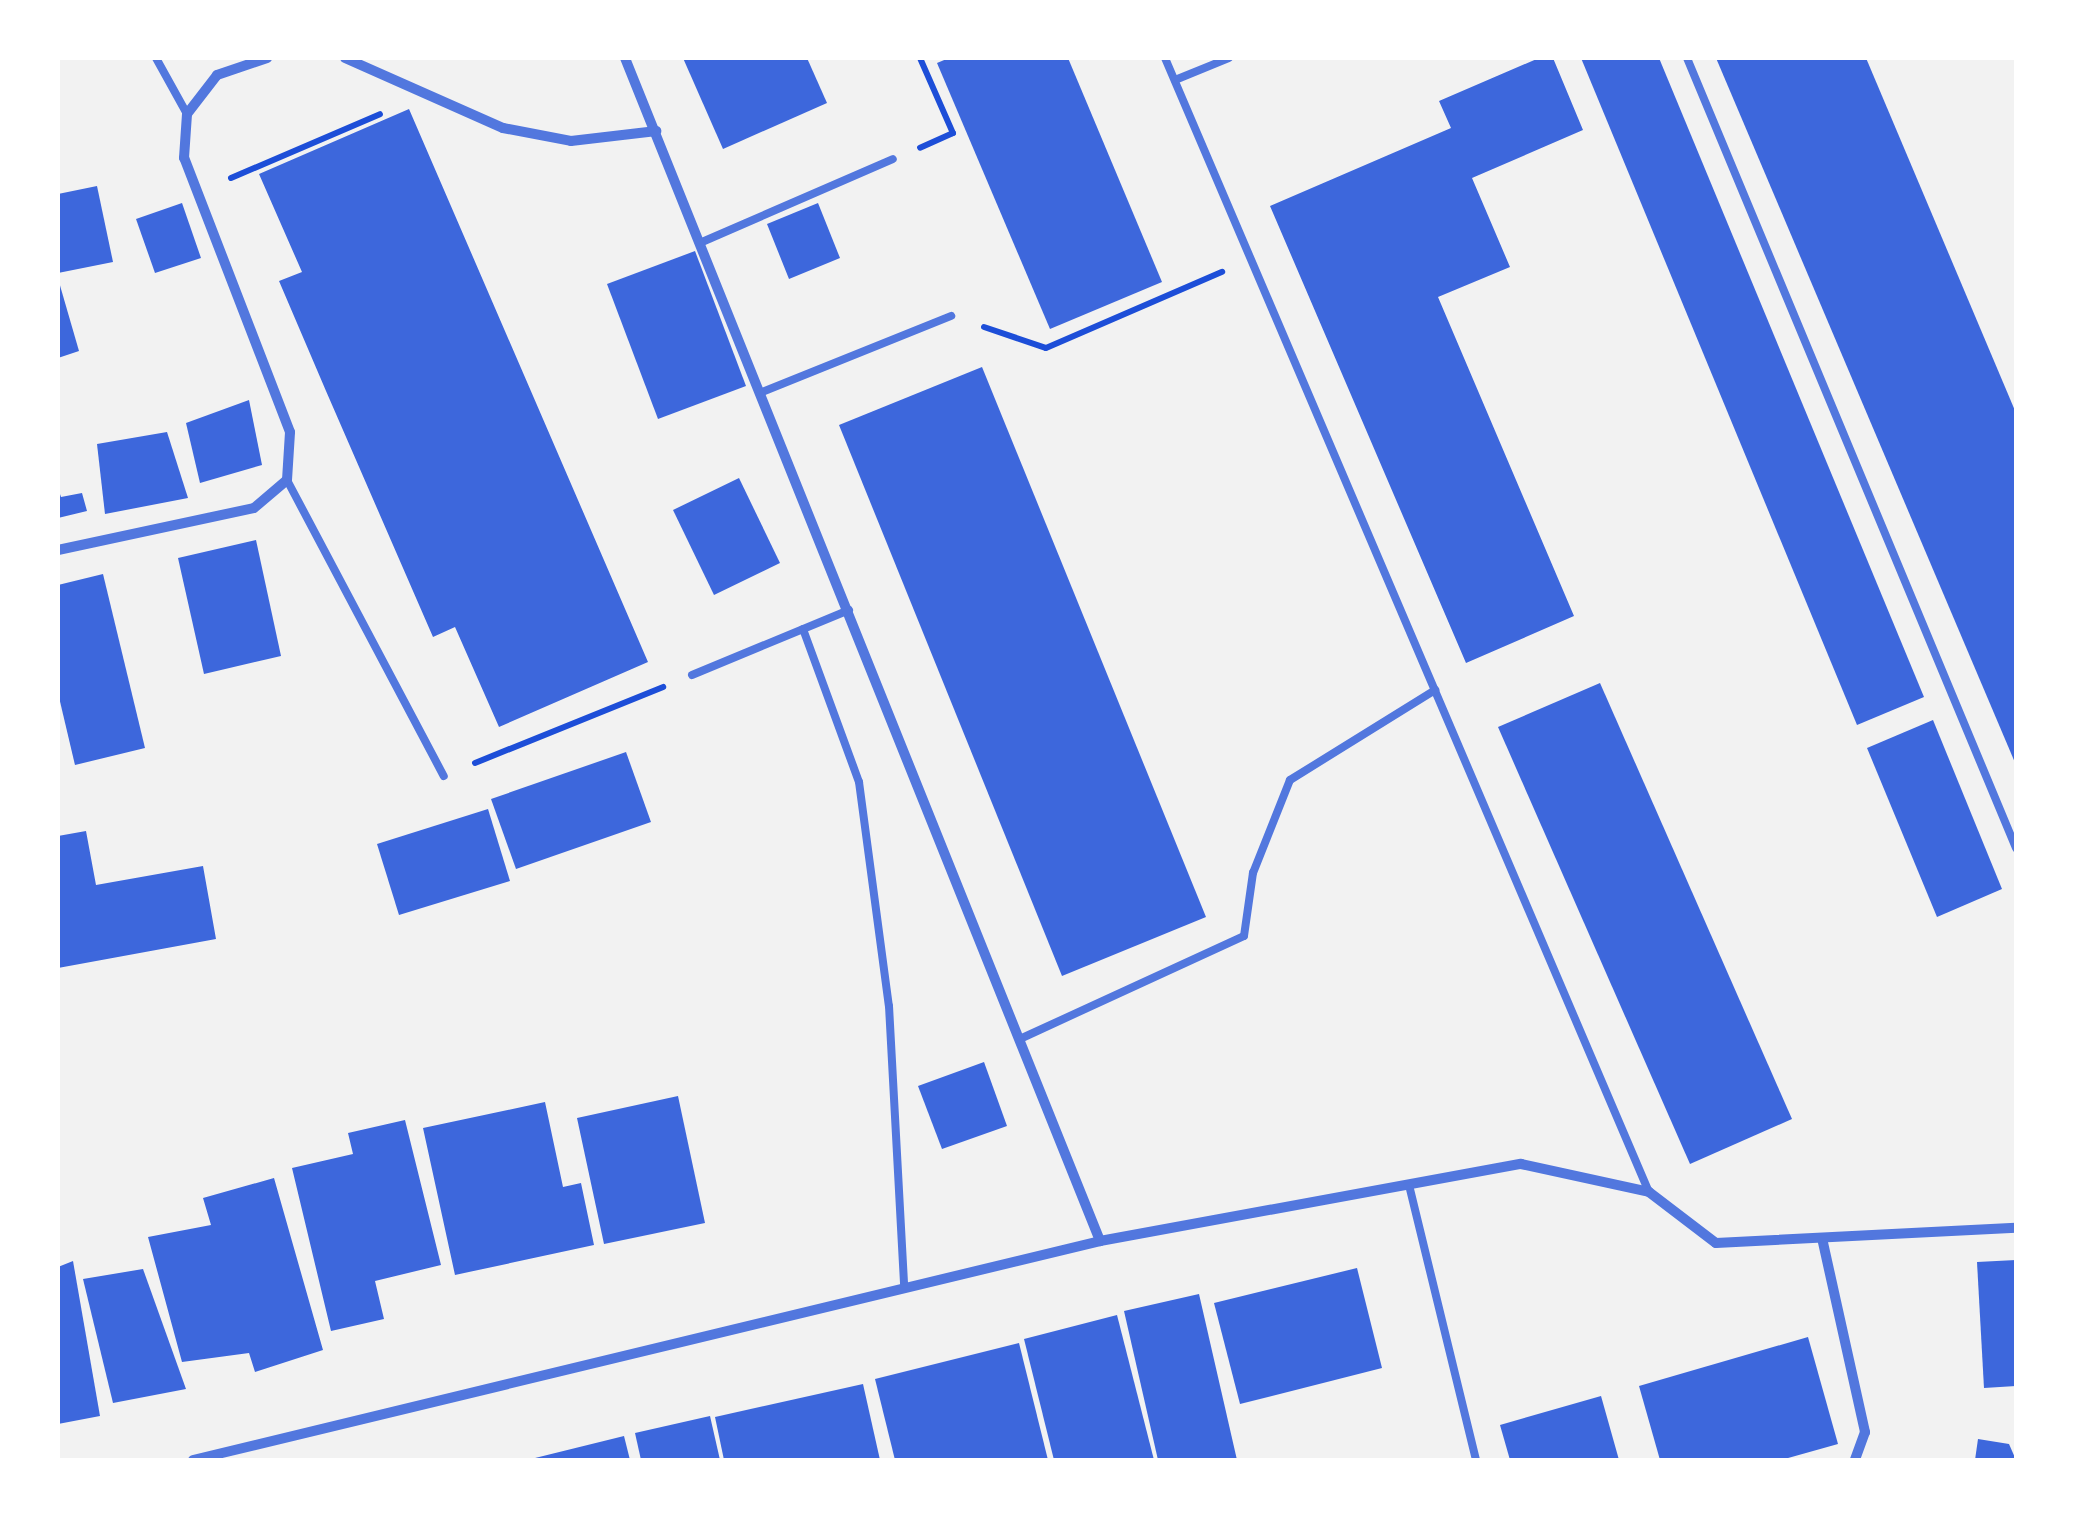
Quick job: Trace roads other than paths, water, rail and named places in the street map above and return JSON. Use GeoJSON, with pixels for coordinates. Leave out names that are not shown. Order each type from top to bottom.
{"type":"FeatureCollection","features":[{"type":"Feature","properties":{"kind":"street"},"geometry":{"type":"LineString","coordinates":[[58,550],[254,508],[287,480],[290,432],[184,158],[188,114],[217,75],[267,58]]}},
{"type":"Feature","properties":{"kind":"street"},"geometry":{"type":"LineString","coordinates":[[346,58],[504,128],[571,141],[656,131]]}},
{"type":"Feature","properties":{"kind":"street"},"geometry":{"type":"LineString","coordinates":[[625,58],[1022,1038],[1100,1241]]}},
{"type":"Feature","properties":{"kind":"street"},"geometry":{"type":"LineString","coordinates":[[193,1460],[904,1285],[1100,1241],[1521,1164],[1649,1192],[1716,1243],[2016,1228]]}},
{"type":"Feature","properties":{"kind":"street"},"geometry":{"type":"LineString","coordinates":[[1822,1238],[1865,1432],[1854,1460]]}},
{"type":"Feature","properties":{"kind":"lane"},"geometry":{"type":"LineString","coordinates":[[156,58],[188,114]]}},
{"type":"Feature","properties":{"kind":"lane"},"geometry":{"type":"LineString","coordinates":[[1166,58],[1649,1192]]}},
{"type":"Feature","properties":{"kind":"lane"},"geometry":{"type":"LineString","coordinates":[[1175,80],[1229,58]]}},
{"type":"Feature","properties":{"kind":"lane"},"geometry":{"type":"LineString","coordinates":[[1686,58],[2016,848]]}},
{"type":"Feature","properties":{"kind":"lane"},"geometry":{"type":"LineString","coordinates":[[702,242],[894,159]]}},
{"type":"Feature","properties":{"kind":"lane"},"geometry":{"type":"LineString","coordinates":[[762,392],[951,316]]}},
{"type":"Feature","properties":{"kind":"lane"},"geometry":{"type":"LineString","coordinates":[[287,480],[444,776]]}},
{"type":"Feature","properties":{"kind":"lane"},"geometry":{"type":"LineString","coordinates":[[692,675],[849,610]]}},
{"type":"Feature","properties":{"kind":"lane"},"geometry":{"type":"LineString","coordinates":[[803,630],[858,782],[889,1006],[904,1285]]}},
{"type":"Feature","properties":{"kind":"lane"},"geometry":{"type":"LineString","coordinates":[[1022,1038],[1244,936],[1253,873],[1290,780],[1436,690]]}},
{"type":"Feature","properties":{"kind":"lane"},"geometry":{"type":"LineString","coordinates":[[1409,1185],[1476,1460]]}}]}
